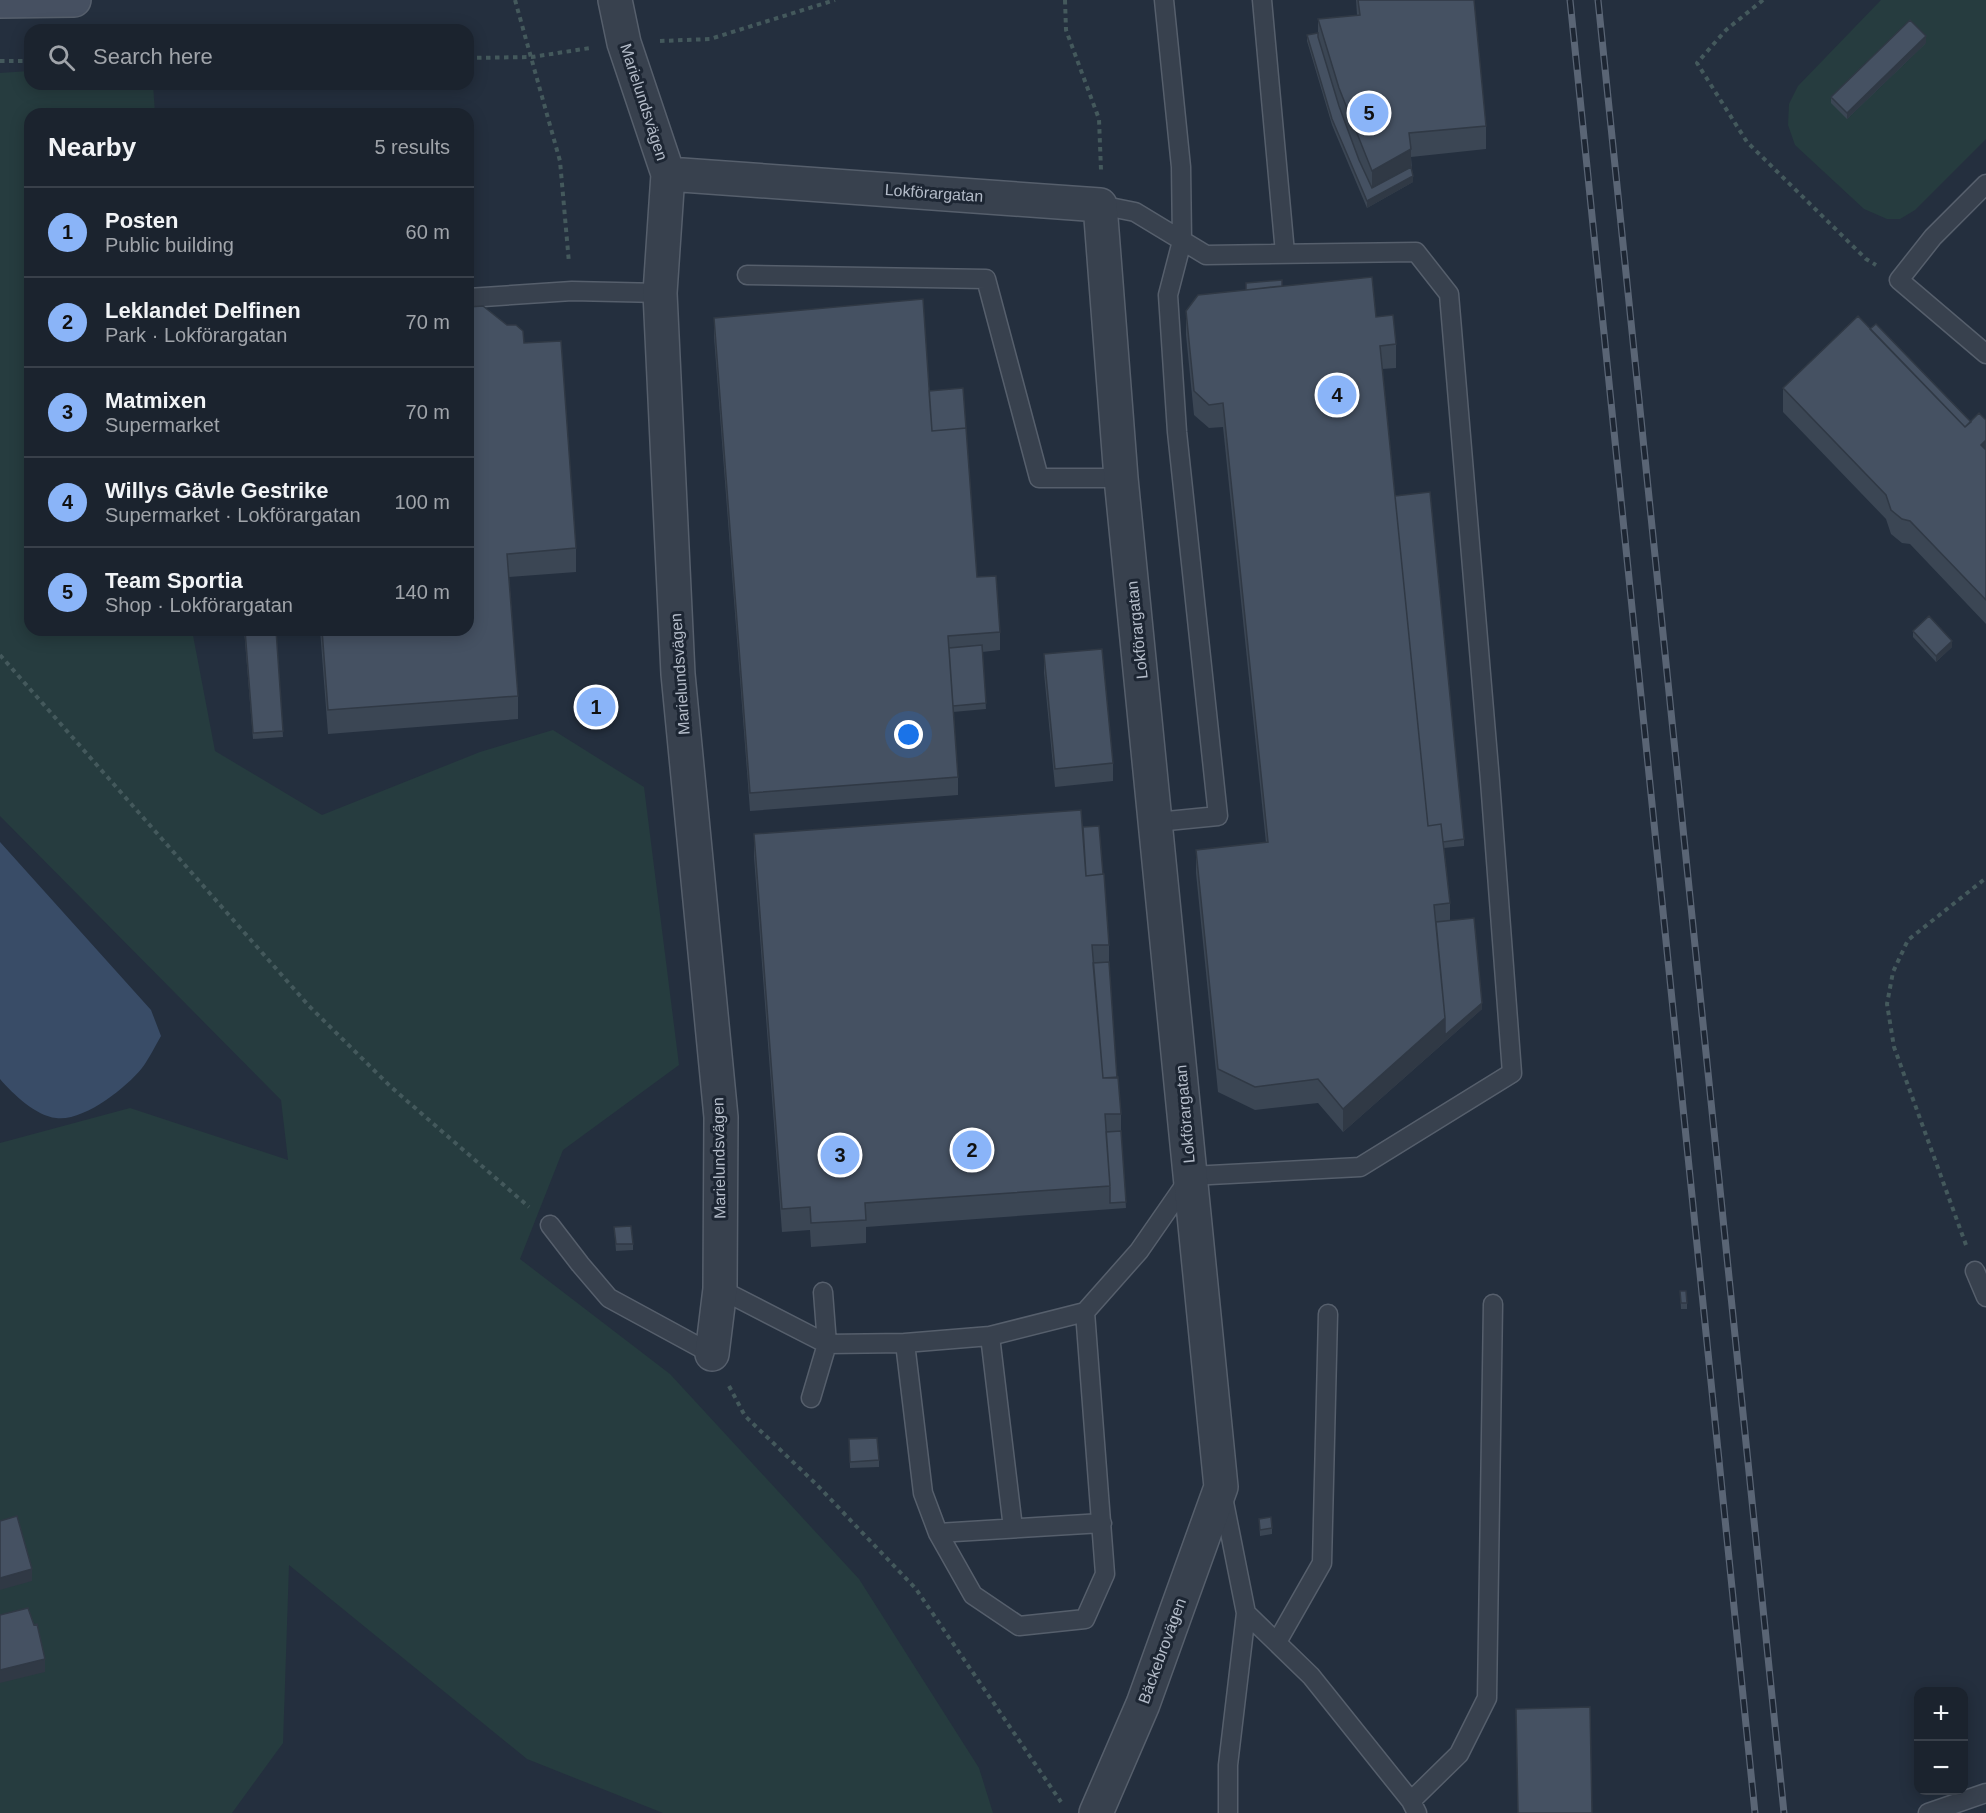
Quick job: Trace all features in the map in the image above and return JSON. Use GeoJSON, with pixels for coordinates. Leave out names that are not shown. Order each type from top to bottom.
{"type":"FeatureCollection","features":[{"type":"Feature","properties":{"kind":"main road"},"geometry":{"type":"LineString","coordinates":[[0,1],[74,0]]}},
{"type":"Feature","properties":{"kind":"street","name":"Marielundsvägen"},"geometry":{"type":"LineString","coordinates":[[615,0],[624,43],[668,174],[660,293],[678,674],[721,1117],[720,1289],[712,1354]]}},
{"type":"Feature","properties":{"kind":"street","name":"Lokförargatan"},"geometry":{"type":"LineString","coordinates":[[668,174],[1100,205],[1121,478],[1157,822],[1221,1487]]}},
{"type":"Feature","properties":{"kind":"street","name":"Bäckebrovägen"},"geometry":{"type":"LineString","coordinates":[[1096,1813],[1143,1704],[1221,1487]]}},
{"type":"Feature","properties":{"kind":"lane"},"geometry":{"type":"LineString","coordinates":[[1157,822],[1218,816],[1177,432],[1168,295],[1182,240],[1181,167],[1164,0]]}},
{"type":"Feature","properties":{"kind":"lane"},"geometry":{"type":"LineString","coordinates":[[1262,0],[1285,252]]}},
{"type":"Feature","properties":{"kind":"lane"},"geometry":{"type":"LineString","coordinates":[[1986,184],[1933,237],[1899,280],[1986,354]]}},
{"type":"Feature","properties":{"kind":"lane"},"geometry":{"type":"LineString","coordinates":[[720,1289],[827,1344],[905,1343],[990,1336],[1085,1312],[1139,1251],[1191,1176],[1360,1167],[1512,1073],[1491,781],[1449,294],[1416,252],[1285,252],[1206,255],[1135,212],[1100,205]]}},
{"type":"Feature","properties":{"kind":"lane"},"geometry":{"type":"LineString","coordinates":[[747,275],[986,279],[1039,478],[1121,478]]}},
{"type":"Feature","properties":{"kind":"lane"},"geometry":{"type":"LineString","coordinates":[[474,298],[572,291],[660,293]]}},
{"type":"Feature","properties":{"kind":"lane"},"geometry":{"type":"LineString","coordinates":[[550,1225],[609,1298],[712,1354]]}},
{"type":"Feature","properties":{"kind":"lane"},"geometry":{"type":"LineString","coordinates":[[1975,1271],[1986,1297]]}},
{"type":"Feature","properties":{"kind":"lane"},"geometry":{"type":"LineString","coordinates":[[811,1398],[827,1344],[824,1292]]}},
{"type":"Feature","properties":{"kind":"lane"},"geometry":{"type":"LineString","coordinates":[[1246,1612],[1311,1676],[1414,1807],[1459,1754],[1487,1698],[1493,1304]]}},
{"type":"Feature","properties":{"kind":"lane"},"geometry":{"type":"LineString","coordinates":[[905,1343],[923,1493],[938,1533],[972,1595],[1019,1626],[1085,1618],[1106,1574],[1085,1312]]}},
{"type":"Feature","properties":{"kind":"lane"},"geometry":{"type":"LineString","coordinates":[[1277,1642],[1322,1563],[1328,1314]]}},
{"type":"Feature","properties":{"kind":"lane"},"geometry":{"type":"LineString","coordinates":[[990,1336],[1013,1528]]}},
{"type":"Feature","properties":{"kind":"lane"},"geometry":{"type":"LineString","coordinates":[[1221,1487],[1246,1612],[1228,1765],[1228,1813]]}},
{"type":"Feature","properties":{"kind":"lane"},"geometry":{"type":"LineString","coordinates":[[938,1533],[1102,1523]]}},
{"type":"Feature","properties":{"kind":"lane"},"geometry":{"type":"LineString","coordinates":[[1928,1813],[1986,1792]]}},
{"type":"Feature","properties":{"kind":"path"},"geometry":{"type":"LineString","coordinates":[[515,0],[560,161],[572,291]]}},
{"type":"Feature","properties":{"kind":"path"},"geometry":{"type":"LineString","coordinates":[[1065,0],[1066,30],[1099,119],[1102,164],[1100,205]]}},
{"type":"Feature","properties":{"kind":"path"},"geometry":{"type":"LineString","coordinates":[[1762,0],[1726,30],[1697,63],[1746,142],[1866,259],[1899,280]]}},
{"type":"Feature","properties":{"kind":"path"},"geometry":{"type":"LineString","coordinates":[[0,61],[24,61]]}},
{"type":"Feature","properties":{"kind":"path"},"geometry":{"type":"LineString","coordinates":[[0,655],[309,1006],[391,1087],[550,1225]]}},
{"type":"Feature","properties":{"kind":"path"},"geometry":{"type":"LineString","coordinates":[[1975,1271],[1898,1057],[1887,1004],[1893,972],[1908,940],[1986,878]]}},
{"type":"Feature","properties":{"kind":"path"},"geometry":{"type":"LineString","coordinates":[[712,1354],[745,1416],[817,1485],[916,1589],[1062,1803]]}},
{"type":"Feature","properties":{"kind":"green space"},"geometry":{"type":"Polygon","coordinates":[[[1881,0],[1986,0],[1986,139],[1915,210],[1900,219],[1887,219],[1864,209],[1795,145],[1788,125],[1789,104],[1798,86],[1881,0]]]}},
{"type":"Feature","properties":{"kind":"green space"},"geometry":{"type":"Polygon","coordinates":[[[24,71],[24,90],[153,90],[155,108],[24,108],[24,636],[193,636],[215,751],[322,815],[480,752],[553,730],[644,787],[679,1065],[563,1150],[520,1259],[670,1374],[859,1579],[979,1768],[993,1813],[663,1813],[527,1759],[289,1565],[283,1743],[232,1813],[0,1813],[0,1143],[130,1108],[288,1160],[281,1100],[0,816],[0,73],[24,71]]]}},
{"type":"Feature","properties":{"kind":"water"},"geometry":{"type":"Polygon","coordinates":[[[0,842],[151,1010],[161,1036],[145,1064],[126,1085],[103,1102],[79,1115],[56,1118],[41,1113],[18,1097],[0,1079],[0,842]]]}},
{"type":"Feature","properties":{"kind":"building"},"geometry":{"type":"Polygon","coordinates":[[[1358,0],[1474,0],[1486,126],[1409,133],[1411,149],[1372,171],[1339,88],[1318,19],[1360,15],[1358,0]]]}},
{"type":"Feature","properties":{"kind":"building"},"geometry":{"type":"Polygon","coordinates":[[[1910,20],[1926,36],[1847,113],[1831,97],[1910,20]]]}},
{"type":"Feature","properties":{"kind":"building"},"geometry":{"type":"Polygon","coordinates":[[[1318,33],[1339,106],[1372,188],[1411,167],[1413,176],[1367,201],[1332,119],[1307,35],[1318,33]]]}},
{"type":"Feature","properties":{"kind":"building"},"geometry":{"type":"Polygon","coordinates":[[[1372,277],[1376,317],[1393,315],[1396,344],[1380,346],[1428,826],[1441,824],[1450,903],[1434,905],[1445,1018],[1343,1109],[1318,1079],[1255,1087],[1218,1069],[1196,850],[1268,842],[1223,403],[1209,405],[1194,391],[1186,311],[1198,295],[1372,277]]]}},
{"type":"Feature","properties":{"kind":"building"},"geometry":{"type":"Polygon","coordinates":[[[1282,280],[1282,286],[1246,290],[1246,283],[1282,280]]]}},
{"type":"Feature","properties":{"kind":"building"},"geometry":{"type":"Polygon","coordinates":[[[923,299],[932,431],[966,428],[977,577],[996,576],[1000,632],[948,636],[958,777],[750,793],[714,318],[923,299]]]}},
{"type":"Feature","properties":{"kind":"building"},"geometry":{"type":"Polygon","coordinates":[[[483,306],[507,325],[516,325],[523,331],[524,343],[561,341],[576,548],[507,554],[518,696],[328,710],[322,636],[474,636],[474,307],[483,306]]]}},
{"type":"Feature","properties":{"kind":"building"},"geometry":{"type":"Polygon","coordinates":[[[1858,316],[1965,427],[1979,413],[1986,420],[1986,440],[1981,445],[1986,450],[1986,600],[1910,521],[1902,519],[1891,510],[1886,495],[1783,388],[1858,316]]]}},
{"type":"Feature","properties":{"kind":"building"},"geometry":{"type":"Polygon","coordinates":[[[1876,324],[1971,422],[1965,427],[1870,329],[1876,324]]]}},
{"type":"Feature","properties":{"kind":"building"},"geometry":{"type":"Polygon","coordinates":[[[963,388],[966,428],[932,431],[929,391],[963,388]]]}},
{"type":"Feature","properties":{"kind":"building"},"geometry":{"type":"Polygon","coordinates":[[[1430,492],[1464,839],[1443,842],[1441,824],[1428,826],[1395,496],[1430,492]]]}},
{"type":"Feature","properties":{"kind":"building"},"geometry":{"type":"Polygon","coordinates":[[[1929,616],[1952,641],[1936,656],[1913,631],[1929,616]]]}},
{"type":"Feature","properties":{"kind":"building"},"geometry":{"type":"Polygon","coordinates":[[[245,636],[276,636],[283,731],[253,733],[245,636]]]}},
{"type":"Feature","properties":{"kind":"building"},"geometry":{"type":"Polygon","coordinates":[[[982,645],[986,703],[953,706],[949,648],[982,645]]]}},
{"type":"Feature","properties":{"kind":"building"},"geometry":{"type":"Polygon","coordinates":[[[1102,649],[1113,763],[1055,769],[1044,654],[1102,649]]]}},
{"type":"Feature","properties":{"kind":"building"},"geometry":{"type":"Polygon","coordinates":[[[1081,810],[1086,876],[1104,874],[1109,945],[1092,945],[1103,1078],[1118,1077],[1121,1114],[1105,1114],[1110,1186],[865,1203],[866,1220],[811,1223],[810,1207],[782,1209],[754,834],[1081,810]]]}},
{"type":"Feature","properties":{"kind":"building"},"geometry":{"type":"Polygon","coordinates":[[[1099,826],[1103,874],[1086,876],[1083,827],[1099,826]]]}},
{"type":"Feature","properties":{"kind":"building"},"geometry":{"type":"Polygon","coordinates":[[[1474,918],[1482,1003],[1445,1035],[1436,922],[1474,918]]]}},
{"type":"Feature","properties":{"kind":"building"},"geometry":{"type":"Polygon","coordinates":[[[1109,962],[1117,1078],[1103,1078],[1093,963],[1109,962]]]}},
{"type":"Feature","properties":{"kind":"building"},"geometry":{"type":"Polygon","coordinates":[[[1121,1131],[1126,1202],[1110,1203],[1106,1132],[1121,1131]]]}},
{"type":"Feature","properties":{"kind":"building"},"geometry":{"type":"Polygon","coordinates":[[[631,1226],[633,1244],[616,1244],[614,1227],[631,1226]]]}},
{"type":"Feature","properties":{"kind":"building"},"geometry":{"type":"Polygon","coordinates":[[[1680,1291],[1686,1291],[1687,1303],[1681,1303],[1680,1291]]]}},
{"type":"Feature","properties":{"kind":"building"},"geometry":{"type":"Polygon","coordinates":[[[877,1438],[879,1460],[850,1462],[849,1439],[877,1438]]]}},
{"type":"Feature","properties":{"kind":"building"},"geometry":{"type":"Polygon","coordinates":[[[17,1516],[32,1569],[0,1578],[0,1521],[17,1516]]]}},
{"type":"Feature","properties":{"kind":"building"},"geometry":{"type":"Polygon","coordinates":[[[1271,1517],[1272,1528],[1260,1530],[1259,1519],[1271,1517]]]}},
{"type":"Feature","properties":{"kind":"building"},"geometry":{"type":"Polygon","coordinates":[[[28,1608],[34,1625],[37,1624],[45,1659],[0,1670],[0,1615],[28,1608]]]}},
{"type":"Feature","properties":{"kind":"building"},"geometry":{"type":"Polygon","coordinates":[[[1590,1707],[1592,1813],[1518,1813],[1516,1709],[1590,1707]]]}},
{"type":"Feature","properties":{"kind":"railway"},"geometry":{"type":"LineString","coordinates":[[1570,0],[1755,1813]]}},
{"type":"Feature","properties":{"kind":"railway"},"geometry":{"type":"LineString","coordinates":[[1598,0],[1784,1813]]}},
{"type":"Feature","properties":{"kind":"place","name":"Team Sportia"},"geometry":{"type":"Point","coordinates":[1369,113]}},
{"type":"Feature","properties":{"kind":"place","name":"Willys Gävle Gestrike"},"geometry":{"type":"Point","coordinates":[1337,395]}},
{"type":"Feature","properties":{"kind":"place","name":"Posten"},"geometry":{"type":"Point","coordinates":[596,707]}},
{"type":"Feature","properties":{"kind":"place","name":"Leklandet Delfinen"},"geometry":{"type":"Point","coordinates":[972,1150]}},
{"type":"Feature","properties":{"kind":"place","name":"Matmixen"},"geometry":{"type":"Point","coordinates":[840,1155]}}]}
